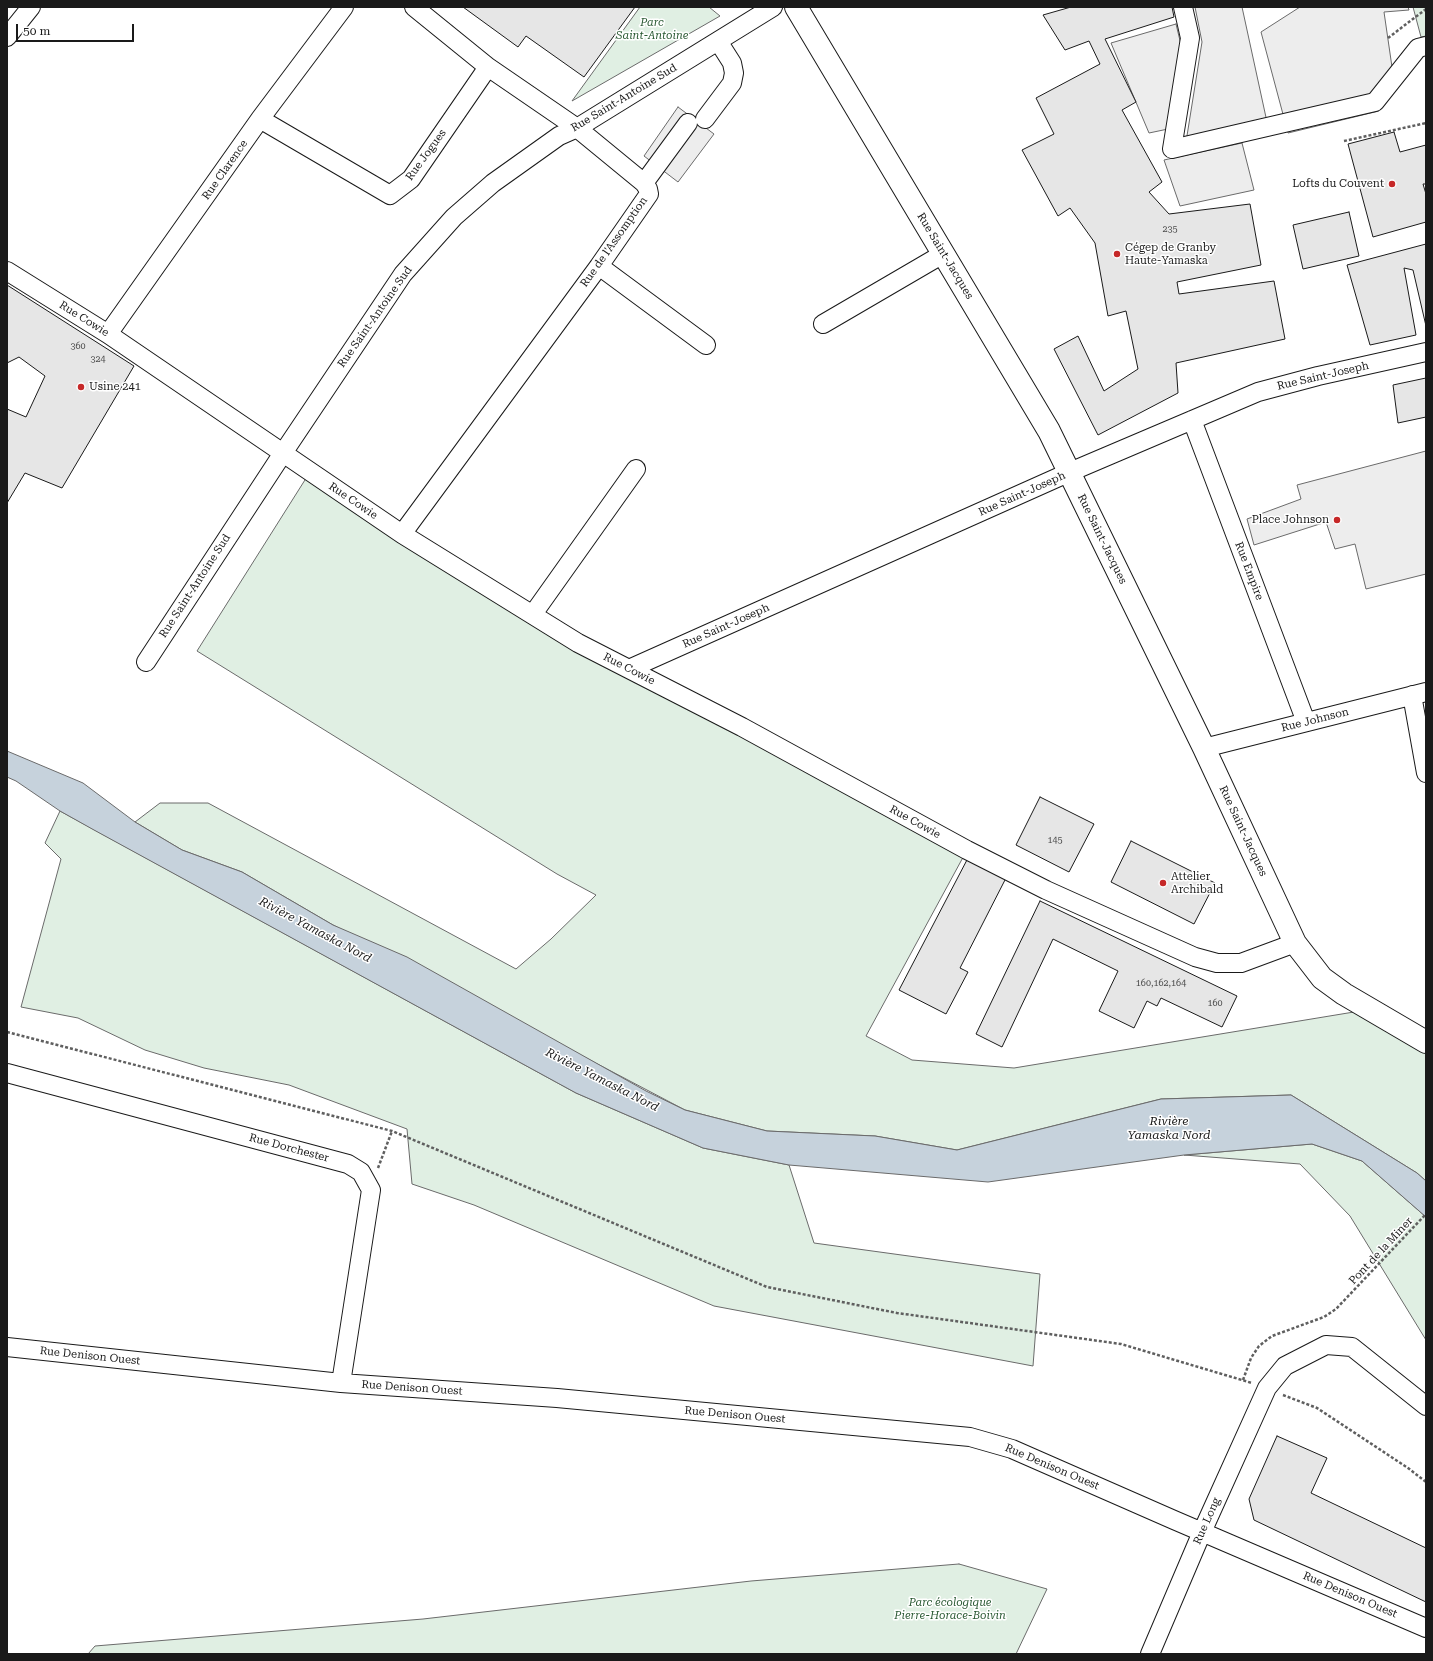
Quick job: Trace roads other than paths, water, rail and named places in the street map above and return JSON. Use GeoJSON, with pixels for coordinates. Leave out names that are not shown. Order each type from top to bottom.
{"type":"FeatureCollection","features":[{"type":"Feature","properties":{"kind":"main road","name":"Rue Saint-Jacques"},"geometry":{"type":"LineString","coordinates":[[796,7],[1049,431],[1204,748],[1295,943],[1322,978],[1344,994],[1426,1042]]}},
{"type":"Feature","properties":{"kind":"street","name":"Rue Clarence"},"geometry":{"type":"LineString","coordinates":[[108,334],[260,119],[344,7]]}},
{"type":"Feature","properties":{"kind":"street","name":"Rue de l'Assomption"},"geometry":{"type":"LineString","coordinates":[[402,534],[599,266],[648,194],[648,188],[644,183],[577,128],[488,67],[414,7]]}},
{"type":"Feature","properties":{"kind":"street","name":"Rue Saint-Antoine Sud"},"geometry":{"type":"LineString","coordinates":[[146,662],[403,274],[454,217],[493,183],[559,136],[577,128],[773,7]]}},
{"type":"Feature","properties":{"kind":"street"},"geometry":{"type":"LineString","coordinates":[[1183,7],[1190,38],[1172,149],[1375,102],[1418,48],[1426,46]]}},
{"type":"Feature","properties":{"kind":"street"},"geometry":{"type":"LineString","coordinates":[[7,37],[27,8]]}},
{"type":"Feature","properties":{"kind":"street"},"geometry":{"type":"LineString","coordinates":[[644,183],[696,121],[732,83],[734,73],[732,63],[718,41]]}},
{"type":"Feature","properties":{"kind":"street","name":"Rue Jogues"},"geometry":{"type":"LineString","coordinates":[[260,119],[390,195],[411,179],[488,67]]}},
{"type":"Feature","properties":{"kind":"street"},"geometry":{"type":"LineString","coordinates":[[822,324],[943,254]]}},
{"type":"Feature","properties":{"kind":"street"},"geometry":{"type":"LineString","coordinates":[[599,266],[706,345]]}},
{"type":"Feature","properties":{"kind":"street","name":"Rue Cowie"},"geometry":{"type":"LineString","coordinates":[[7,271],[108,334],[402,534],[578,643],[742,727],[967,850],[1038,886],[1195,957],[1216,963],[1241,963],[1295,943]]}},
{"type":"Feature","properties":{"kind":"street","name":"Rue Saint-Joseph"},"geometry":{"type":"LineString","coordinates":[[629,669],[1070,472],[1258,392],[1318,376],[1426,352]]}},
{"type":"Feature","properties":{"kind":"street","name":"Rue Empire"},"geometry":{"type":"LineString","coordinates":[[1192,420],[1306,722]]}},
{"type":"Feature","properties":{"kind":"street"},"geometry":{"type":"LineString","coordinates":[[533,614],[636,469]]}},
{"type":"Feature","properties":{"kind":"street"},"geometry":{"type":"LineString","coordinates":[[1419,694],[1426,773]]}},
{"type":"Feature","properties":{"kind":"street","name":"Rue Johnson"},"geometry":{"type":"LineString","coordinates":[[1204,748],[1419,694]]}},
{"type":"Feature","properties":{"kind":"street","name":"Rue Dorchester"},"geometry":{"type":"LineString","coordinates":[[7,1073],[348,1164],[361,1172],[371,1190],[341,1383]]}},
{"type":"Feature","properties":{"kind":"street","name":"Rue Long"},"geometry":{"type":"LineString","coordinates":[[1150,1654],[1202,1532],[1267,1388],[1285,1366],[1326,1345],[1352,1347],[1426,1406]]}},
{"type":"Feature","properties":{"kind":"street","name":"Rue Denison Ouest"},"geometry":{"type":"LineString","coordinates":[[7,1347],[341,1383],[557,1398],[970,1437],[1012,1449],[1426,1628]]}},
{"type":"Feature","properties":{"kind":"water","name":"Rivière Yamaska Nord"},"geometry":{"type":"Polygon","coordinates":[[[7,751],[83,783],[135,822],[182,850],[242,872],[333,925],[407,957],[646,1091],[685,1110],[767,1131],[875,1136],[957,1150],[1161,1099],[1291,1095],[1417,1173],[1426,1181],[1426,1217],[1362,1161],[1312,1144],[1184,1155],[988,1182],[789,1165],[703,1148],[576,1093],[60,811],[16,781],[7,777],[7,751]]]}},
{"type":"Feature","properties":{"kind":"place","name":"Lofts du Couvent"},"geometry":{"type":"Point","coordinates":[1392,184]}},
{"type":"Feature","properties":{"kind":"place","name":"Cégep de Granby Haute-Yamaska"},"geometry":{"type":"Point","coordinates":[1117,254]}},
{"type":"Feature","properties":{"kind":"place","name":"Usine 241"},"geometry":{"type":"Point","coordinates":[81,387]}},
{"type":"Feature","properties":{"kind":"place","name":"Place Johnson"},"geometry":{"type":"Point","coordinates":[1337,520]}},
{"type":"Feature","properties":{"kind":"place","name":"Attelier Archibald"},"geometry":{"type":"Point","coordinates":[1163,883]}},
{"type":"Feature","properties":{"kind":"park label","name":"Parc Saint-Antoine"},"geometry":{"type":"Point","coordinates":[652,29]}},
{"type":"Feature","properties":{"kind":"park label","name":"Parc écologique Pierre-Horace-Boivin"},"geometry":{"type":"Point","coordinates":[950,1609]}}]}
